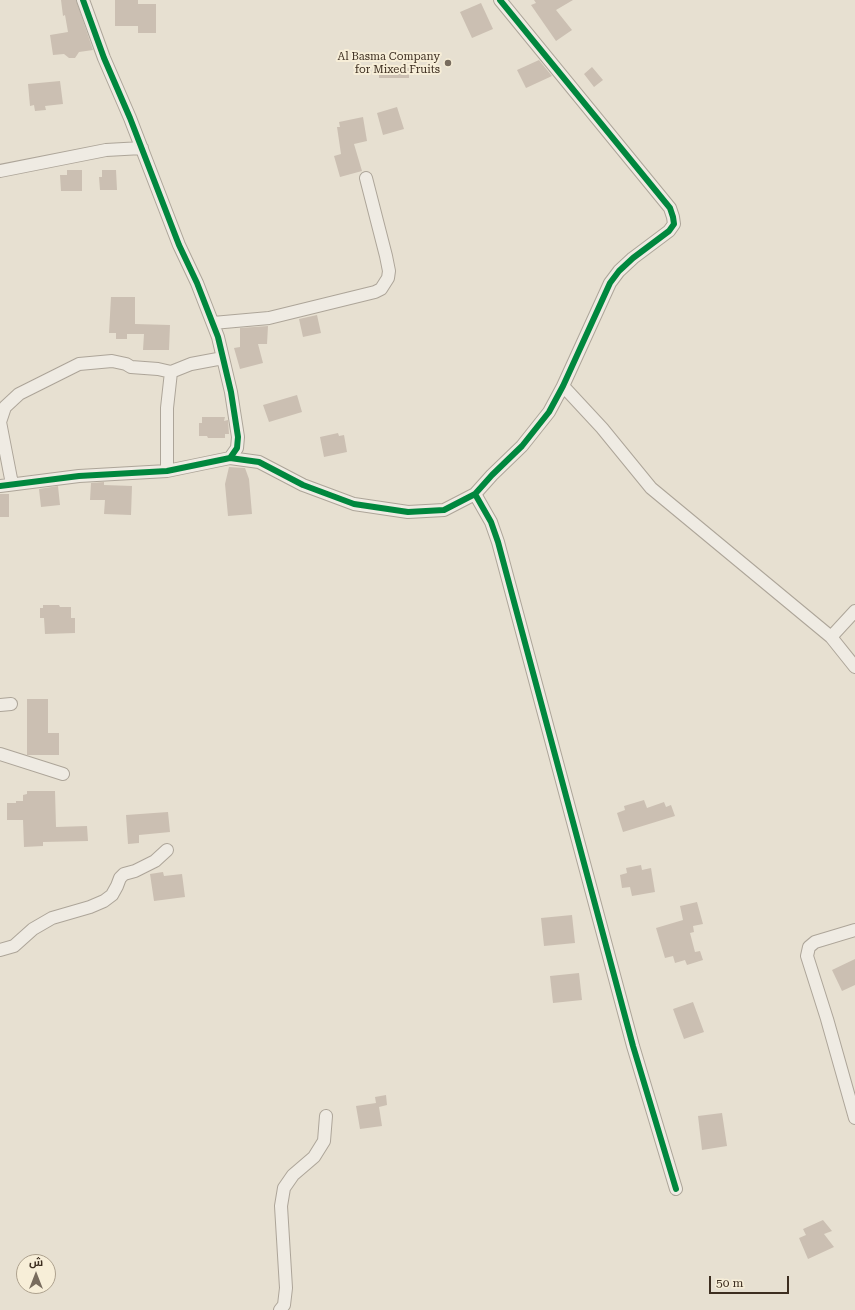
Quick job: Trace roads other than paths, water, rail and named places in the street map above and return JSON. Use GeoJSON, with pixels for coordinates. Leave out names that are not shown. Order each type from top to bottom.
{"type":"FeatureCollection","features":[{"type":"Feature","properties":{"kind":"street"},"geometry":{"type":"LineString","coordinates":[[83,0],[104,58],[142,148],[179,245],[197,283],[218,337],[231,392],[238,437],[237,448],[230,458]]}},
{"type":"Feature","properties":{"kind":"street"},"geometry":{"type":"LineString","coordinates":[[0,486],[80,476],[167,471],[230,458],[259,462],[303,485],[362,506],[408,512],[444,510],[475,494],[522,446],[549,412],[563,386],[610,283],[619,271],[633,258],[669,231],[674,224],[670,208],[500,0]]}},
{"type":"Feature","properties":{"kind":"street"},"geometry":{"type":"LineString","coordinates":[[0,171],[106,150],[142,148]]}},
{"type":"Feature","properties":{"kind":"street"},"geometry":{"type":"LineString","coordinates":[[213,322],[269,318],[361,296],[375,292],[381,288],[388,278],[389,271],[366,178]]}},
{"type":"Feature","properties":{"kind":"street"},"geometry":{"type":"LineString","coordinates":[[12,484],[0,422],[4,408],[19,394],[79,364],[112,361],[126,364],[131,367],[158,369],[171,372],[191,364],[223,358]]}},
{"type":"Feature","properties":{"kind":"street"},"geometry":{"type":"LineString","coordinates":[[167,471],[167,408],[171,372]]}},
{"type":"Feature","properties":{"kind":"street"},"geometry":{"type":"LineString","coordinates":[[563,386],[602,428],[651,488],[831,637],[855,667]]}},
{"type":"Feature","properties":{"kind":"street"},"geometry":{"type":"LineString","coordinates":[[475,494],[491,522],[498,542],[633,1046],[676,1189]]}},
{"type":"Feature","properties":{"kind":"street"},"geometry":{"type":"LineString","coordinates":[[831,637],[855,611]]}},
{"type":"Feature","properties":{"kind":"street"},"geometry":{"type":"LineString","coordinates":[[0,754],[63,774]]}},
{"type":"Feature","properties":{"kind":"street"},"geometry":{"type":"LineString","coordinates":[[0,950],[14,946],[33,929],[52,918],[90,907],[104,901],[112,895],[120,878],[124,874],[135,871],[155,861],[167,850]]}},
{"type":"Feature","properties":{"kind":"street"},"geometry":{"type":"LineString","coordinates":[[855,930],[815,942],[809,947],[807,956],[827,1019],[855,1118]]}},
{"type":"Feature","properties":{"kind":"street"},"geometry":{"type":"LineString","coordinates":[[280,1310],[284,1305],[286,1288],[280,1206],[284,1188],[293,1174],[314,1157],[324,1140],[326,1116]]}},
{"type":"Feature","properties":{"kind":"place","name":"Al Basma Company for Mixed Fruits"},"geometry":{"type":"Point","coordinates":[448,63]}}]}
